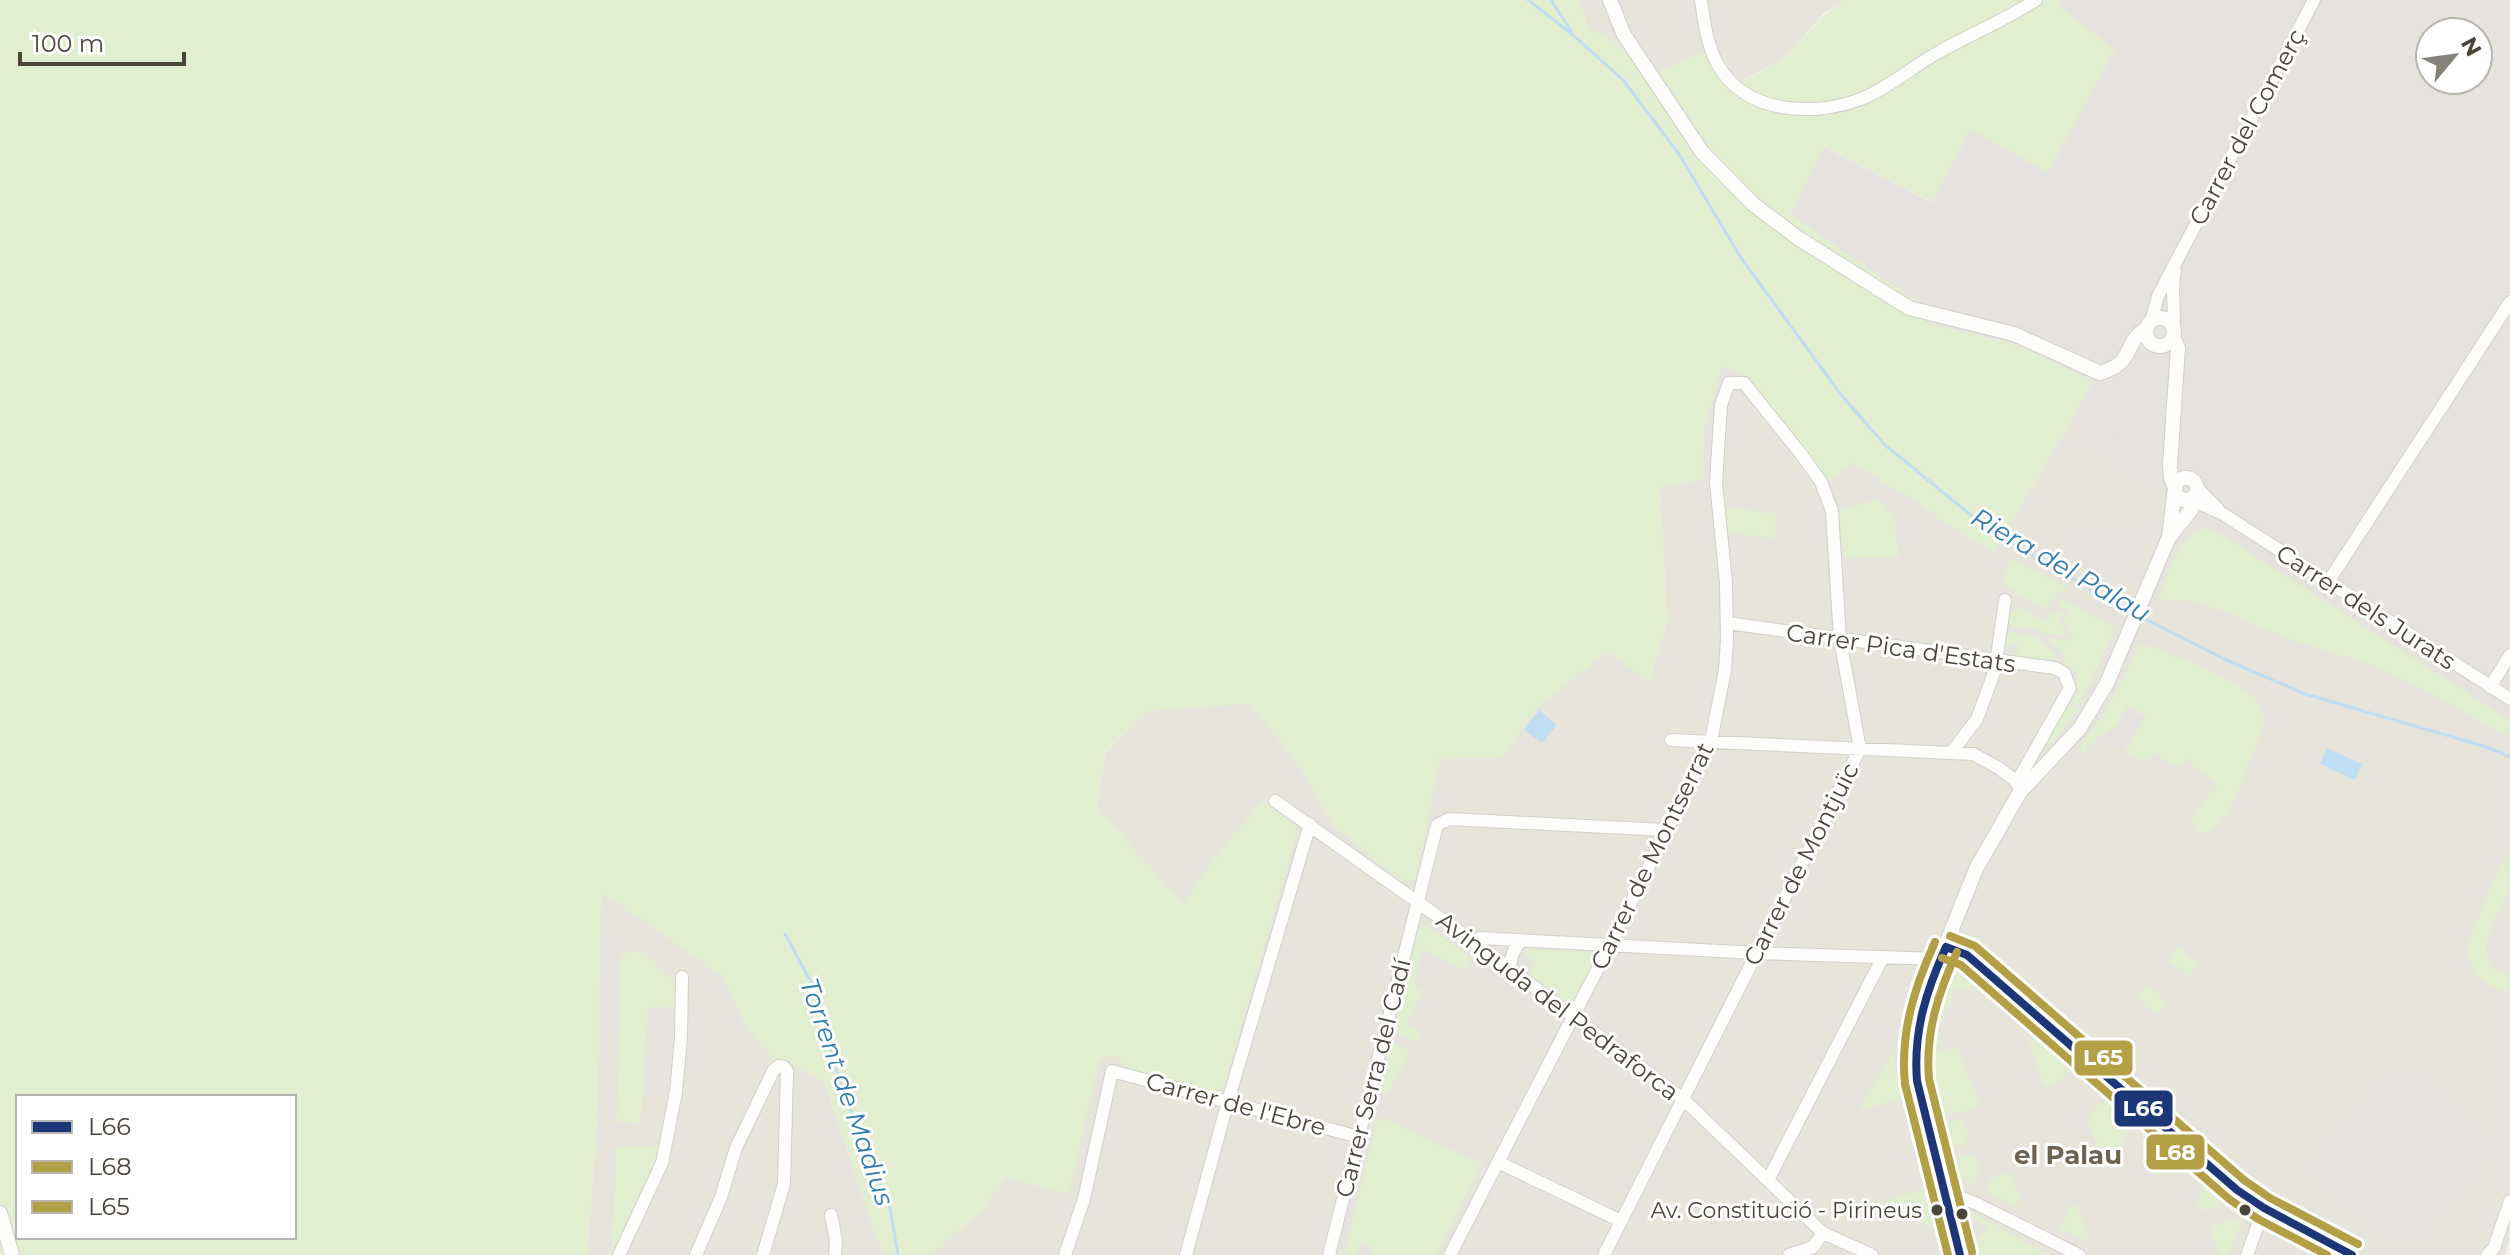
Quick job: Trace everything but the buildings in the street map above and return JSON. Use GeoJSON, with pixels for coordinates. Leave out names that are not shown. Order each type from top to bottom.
{"type":"FeatureCollection","features":[{"type":"Feature","properties":{"kind":"street","name":"Carrer del Comerç"},"geometry":{"type":"LineString","coordinates":[[1610,0],[1623,33],[1714,166],[1753,204],[1798,238],[1909,308],[2014,334],[2100,373],[2124,362],[2133,341],[2159,334],[2175,307],[2173,280],[2179,254]]}},
{"type":"Feature","properties":{"kind":"street"},"geometry":{"type":"LineString","coordinates":[[1701,0],[1705,29],[1718,64],[1731,81],[1751,98],[1785,109],[1843,104],[1875,92],[1920,62],[2036,0]]}},
{"type":"Feature","properties":{"kind":"street","name":"Carrer del Comerç"},"geometry":{"type":"LineString","coordinates":[[2169,537],[2175,488],[2170,465],[2175,368],[2171,353],[2159,334],[2158,296],[2314,0]]}},
{"type":"Feature","properties":{"kind":"street"},"geometry":{"type":"LineString","coordinates":[[2328,582],[2510,302]]}},
{"type":"Feature","properties":{"kind":"street","name":"Carrer de Montserrat"},"geometry":{"type":"LineString","coordinates":[[1450,1255],[1711,741],[1725,670],[1727,623],[1716,482],[1721,405],[1729,383],[1735,382]]}},
{"type":"Feature","properties":{"kind":"street","name":"Carrer de Montjuïc"},"geometry":{"type":"LineString","coordinates":[[1604,1255],[1860,749],[1840,639],[1832,511],[1821,482],[1744,383],[1735,382]]}},
{"type":"Feature","properties":{"kind":"street","name":"Carrer del Comerç"},"geometry":{"type":"LineString","coordinates":[[2171,435],[2193,494]]}},
{"type":"Feature","properties":{"kind":"street"},"geometry":{"type":"LineString","coordinates":[[1960,1254],[1917,1081],[1915,1037],[1928,989],[1976,869],[2019,787],[2080,728],[2107,683],[2169,537],[2193,494],[2180,479],[2175,488]]}},
{"type":"Feature","properties":{"kind":"street","name":"Carrer dels Jurats"},"geometry":{"type":"LineString","coordinates":[[2193,494],[2207,507],[2223,514]]}},
{"type":"Feature","properties":{"kind":"street","name":"Carrer dels Jurats"},"geometry":{"type":"LineString","coordinates":[[2193,494],[2510,699]]}},
{"type":"Feature","properties":{"kind":"street"},"geometry":{"type":"LineString","coordinates":[[1951,753],[1977,719],[1995,670],[2005,600]]}},
{"type":"Feature","properties":{"kind":"street","name":"Carrer Pica d'Estats"},"geometry":{"type":"LineString","coordinates":[[1727,623],[2055,668],[2064,673],[2070,688],[2019,787]]}},
{"type":"Feature","properties":{"kind":"street"},"geometry":{"type":"LineString","coordinates":[[2490,687],[2510,655]]}},
{"type":"Feature","properties":{"kind":"street"},"geometry":{"type":"LineString","coordinates":[[1671,740],[1973,754],[1999,768],[2019,787]]}},
{"type":"Feature","properties":{"kind":"street","name":"Avinguda del Pedraforca"},"geometry":{"type":"LineString","coordinates":[[1275,801],[1479,946],[1683,1099],[1823,1233],[1872,1255]]}},
{"type":"Feature","properties":{"kind":"street","name":"Carrer Serra del Cadí"},"geometry":{"type":"LineString","coordinates":[[1329,1255],[1437,825],[1449,819],[1665,830]]}},
{"type":"Feature","properties":{"kind":"street"},"geometry":{"type":"LineString","coordinates":[[1186,1255],[1310,824]]}},
{"type":"Feature","properties":{"kind":"street"},"geometry":{"type":"LineString","coordinates":[[1479,946],[1480,938],[1756,953],[1883,957],[1943,953],[1967,955],[2237,1190],[2352,1255]]}},
{"type":"Feature","properties":{"kind":"street"},"geometry":{"type":"LineString","coordinates":[[1510,970],[1518,940]]}},
{"type":"Feature","properties":{"kind":"street"},"geometry":{"type":"LineString","coordinates":[[1768,1180],[1883,957]]}},
{"type":"Feature","properties":{"kind":"street"},"geometry":{"type":"LineString","coordinates":[[619,1255],[662,1163],[676,1092],[682,977]]}},
{"type":"Feature","properties":{"kind":"street"},"geometry":{"type":"LineString","coordinates":[[696,1255],[721,1197],[736,1148],[778,1066],[787,1071],[784,1184],[763,1255]]}},
{"type":"Feature","properties":{"kind":"street","name":"Carrer de l'Ebre"},"geometry":{"type":"LineString","coordinates":[[1065,1255],[1084,1199],[1112,1071],[1359,1137]]}},
{"type":"Feature","properties":{"kind":"street"},"geometry":{"type":"LineString","coordinates":[[1498,1162],[1621,1221]]}},
{"type":"Feature","properties":{"kind":"street"},"geometry":{"type":"LineString","coordinates":[[1947,1195],[1977,1204],[2079,1255]]}},
{"type":"Feature","properties":{"kind":"street"},"geometry":{"type":"LineString","coordinates":[[2487,1255],[2494,1248],[2510,1201]]}},
{"type":"Feature","properties":{"kind":"street"},"geometry":{"type":"LineString","coordinates":[[2247,1255],[2264,1208]]}},
{"type":"Feature","properties":{"kind":"street"},"geometry":{"type":"LineString","coordinates":[[0,1213],[12,1255]]}},
{"type":"Feature","properties":{"kind":"street"},"geometry":{"type":"LineString","coordinates":[[831,1215],[836,1240],[835,1255]]}},
{"type":"Feature","properties":{"kind":"street"},"geometry":{"type":"LineString","coordinates":[[1789,1255],[1813,1251],[1823,1233]]}},
{"type":"Feature","properties":{"kind":"shaded area"},"geometry":{"type":"Polygon","coordinates":[[[1580,0],[1847,0],[1825,12],[1777,63],[1728,87],[1704,53],[1658,71],[1588,27],[1580,0]]]}},
{"type":"Feature","properties":{"kind":"shaded area"},"geometry":{"type":"Polygon","coordinates":[[[2064,0],[2510,0],[2510,741],[2237,548],[2069,424],[2093,381],[2010,343],[1933,325],[1920,304],[1790,215],[1823,147],[1931,202],[1971,129],[2064,0]]]}},
{"type":"Feature","properties":{"kind":"shaded area"},"geometry":{"type":"Polygon","coordinates":[[[1722,366],[1745,375],[1828,481],[1854,462],[1994,552],[2069,424],[2237,548],[2510,741],[2510,1238],[2505,1255],[931,1255],[982,1210],[1006,1178],[1069,1193],[1098,1062],[1107,1056],[1183,905],[1097,807],[1105,753],[1147,711],[1250,703],[1300,767],[1334,826],[1440,759],[1503,758],[1538,706],[1608,651],[1649,682],[1667,622],[1660,487],[1702,480],[1704,429],[1722,366]]]}},
{"type":"Feature","properties":{"kind":"shaded area"},"geometry":{"type":"Polygon","coordinates":[[[2137,403],[2158,417],[2154,468],[2147,477],[2108,453],[2137,403]]]}},
{"type":"Feature","properties":{"kind":"shaded area"},"geometry":{"type":"Polygon","coordinates":[[[2082,516],[2098,526],[2101,522],[2106,525],[2104,530],[2110,534],[2119,524],[2135,532],[2138,539],[2112,587],[2061,556],[2082,516]]]}},
{"type":"Feature","properties":{"kind":"shaded area"},"geometry":{"type":"Polygon","coordinates":[[[2228,524],[2281,558],[2283,569],[2230,535],[2228,524]]]}},
{"type":"Feature","properties":{"kind":"shaded area"},"geometry":{"type":"Polygon","coordinates":[[[2170,552],[2174,554],[2116,687],[2087,735],[2084,732],[2170,552]]]}},
{"type":"Feature","properties":{"kind":"shaded area"},"geometry":{"type":"Polygon","coordinates":[[[2291,566],[2357,608],[2360,618],[2294,577],[2291,566]]]}},
{"type":"Feature","properties":{"kind":"shaded area"},"geometry":{"type":"Polygon","coordinates":[[[2369,616],[2435,658],[2437,668],[2371,626],[2369,616]]]}},
{"type":"Feature","properties":{"kind":"shaded area"},"geometry":{"type":"Polygon","coordinates":[[[2446,665],[2510,706],[2510,714],[2448,675],[2446,665]]]}},
{"type":"Feature","properties":{"kind":"shaded area"},"geometry":{"type":"Polygon","coordinates":[[[2128,707],[2145,716],[2124,752],[2114,746],[2094,742],[2116,726],[2128,707]]]}},
{"type":"Feature","properties":{"kind":"shaded area"},"geometry":{"type":"Polygon","coordinates":[[[1288,796],[1403,882],[1401,885],[1286,799],[1288,796]]]}},
{"type":"Feature","properties":{"kind":"shaded area"},"geometry":{"type":"Polygon","coordinates":[[[2361,836],[2470,883],[2467,891],[2358,844],[2361,836]]]}},
{"type":"Feature","properties":{"kind":"shaded area"},"geometry":{"type":"Polygon","coordinates":[[[601,891],[721,975],[747,1028],[786,1060],[824,1081],[883,1255],[587,1255],[597,1121],[601,891]]]}},
{"type":"Feature","properties":{"kind":"shaded area"},"geometry":{"type":"Polygon","coordinates":[[[1908,1037],[1908,1074],[1914,1099],[1908,1104],[1900,1057],[1901,1041],[1908,1037]]]}},
{"type":"Feature","properties":{"kind":"shaded area"},"geometry":{"type":"Polygon","coordinates":[[[2401,1063],[2492,1144],[2412,1243],[2399,1244],[2311,1170],[2401,1063]]]}},
{"type":"Feature","properties":{"kind":"shaded area"},"geometry":{"type":"Polygon","coordinates":[[[1919,1115],[1938,1185],[1931,1189],[1912,1119],[1919,1115]]]}},
{"type":"Feature","properties":{"kind":"shaded area"},"geometry":{"type":"Polygon","coordinates":[[[1365,1128],[1373,1130],[1341,1255],[1334,1255],[1365,1128]]]}},
{"type":"Feature","properties":{"kind":"green space"},"geometry":{"type":"Polygon","coordinates":[[[0,0],[1580,0],[1588,27],[1658,71],[1704,53],[1729,87],[1783,58],[1822,18],[1847,0],[2064,0],[2059,6],[2115,50],[2048,173],[1971,130],[1932,202],[1824,147],[1790,214],[1920,304],[1933,325],[2010,343],[2094,381],[1994,552],[1854,462],[1828,482],[1745,375],[1722,366],[1704,429],[1702,480],[1660,487],[1667,622],[1649,682],[1608,652],[1538,706],[1503,758],[1440,759],[1416,880],[1401,881],[1334,826],[1300,767],[1250,704],[1147,711],[1105,752],[1097,807],[1183,904],[1213,860],[1262,801],[1293,823],[1297,833],[1224,1086],[1215,1091],[1128,1069],[1117,1057],[1107,1056],[1099,1062],[1069,1194],[1006,1178],[982,1210],[931,1255],[883,1255],[824,1081],[786,1060],[774,1061],[747,1028],[721,975],[602,892],[597,1121],[587,1255],[0,1255],[0,0]]]}},
{"type":"Feature","properties":{"kind":"green space"},"geometry":{"type":"Polygon","coordinates":[[[1879,499],[1894,518],[1899,558],[1844,558],[1839,510],[1879,499]]]}},
{"type":"Feature","properties":{"kind":"green space"},"geometry":{"type":"Polygon","coordinates":[[[1724,507],[1777,514],[1774,539],[1727,532],[1724,507]]]}},
{"type":"Feature","properties":{"kind":"green space"},"geometry":{"type":"Polygon","coordinates":[[[2205,528],[2227,538],[2510,720],[2510,738],[2427,691],[2364,662],[2291,640],[2201,602],[2158,602],[2169,569],[2180,549],[2195,533],[2205,528]]]}},
{"type":"Feature","properties":{"kind":"green space"},"geometry":{"type":"Polygon","coordinates":[[[2011,558],[2066,586],[2044,610],[2002,584],[2011,558]]]}},
{"type":"Feature","properties":{"kind":"green space"},"geometry":{"type":"Polygon","coordinates":[[[2063,599],[2115,627],[2078,706],[2069,700],[2076,676],[2071,668],[2065,666],[2063,653],[2049,640],[2069,641],[2073,637],[2063,619],[2069,616],[2069,610],[2057,605],[2063,599]]]}},
{"type":"Feature","properties":{"kind":"green space"},"geometry":{"type":"Polygon","coordinates":[[[2020,606],[2044,620],[2055,611],[2064,611],[2058,620],[2069,636],[2006,626],[2007,617],[2020,606]]]}},
{"type":"Feature","properties":{"kind":"green space"},"geometry":{"type":"Polygon","coordinates":[[[2005,631],[2036,636],[2057,655],[2060,663],[2010,656],[2021,648],[2014,642],[2001,654],[2005,631]]]}},
{"type":"Feature","properties":{"kind":"green space"},"geometry":{"type":"Polygon","coordinates":[[[2141,643],[2232,682],[2249,693],[2260,706],[2263,724],[2240,786],[2227,812],[2206,834],[2195,831],[2191,817],[2217,785],[2186,759],[2178,767],[2153,752],[2147,763],[2124,752],[2145,717],[2128,707],[2116,726],[2082,753],[2080,747],[2106,709],[2141,643]]]}},
{"type":"Feature","properties":{"kind":"green space"},"geometry":{"type":"Polygon","coordinates":[[[2067,704],[2079,709],[2037,757],[2067,704]]]}},
{"type":"Feature","properties":{"kind":"green space"},"geometry":{"type":"Polygon","coordinates":[[[2510,852],[2508,891],[2490,931],[2486,951],[2494,970],[2510,975],[2509,991],[2492,986],[2478,976],[2469,953],[2474,926],[2497,873],[2510,852]]]}},
{"type":"Feature","properties":{"kind":"green space"},"geometry":{"type":"Polygon","coordinates":[[[1429,926],[1473,959],[1465,971],[1421,947],[1416,982],[1417,988],[1424,992],[1405,1024],[1421,1034],[1416,1043],[1394,1030],[1419,929],[1429,926]]]}},
{"type":"Feature","properties":{"kind":"green space"},"geometry":{"type":"Polygon","coordinates":[[[2179,947],[2199,965],[2189,977],[2168,960],[2179,947]]]}},
{"type":"Feature","properties":{"kind":"green space"},"geometry":{"type":"Polygon","coordinates":[[[1527,949],[1592,952],[1596,959],[1575,1000],[1566,1003],[1530,975],[1535,963],[1525,956],[1527,949]]]}},
{"type":"Feature","properties":{"kind":"green space"},"geometry":{"type":"Polygon","coordinates":[[[634,950],[645,953],[676,984],[677,1007],[648,1007],[641,1123],[617,1122],[621,955],[634,950]]]}},
{"type":"Feature","properties":{"kind":"green space"},"geometry":{"type":"Polygon","coordinates":[[[1962,969],[1986,991],[1954,991],[1940,1026],[1932,1024],[1953,970],[1962,969]]]}},
{"type":"Feature","properties":{"kind":"green space"},"geometry":{"type":"Polygon","coordinates":[[[2147,984],[2167,1002],[2157,1014],[2136,996],[2147,984]]]}},
{"type":"Feature","properties":{"kind":"green space"},"geometry":{"type":"Polygon","coordinates":[[[1932,1027],[1940,1030],[1938,1052],[1957,1045],[1980,1106],[1947,1116],[1927,1056],[1932,1027]]]}},
{"type":"Feature","properties":{"kind":"green space"},"geometry":{"type":"Polygon","coordinates":[[[2039,1036],[2074,1067],[2060,1081],[2044,1086],[2029,1041],[2039,1036]]]}},
{"type":"Feature","properties":{"kind":"green space"},"geometry":{"type":"Polygon","coordinates":[[[1392,1041],[1411,1052],[1388,1093],[1380,1093],[1379,1090],[1392,1041]]]}},
{"type":"Feature","properties":{"kind":"green space"},"geometry":{"type":"Polygon","coordinates":[[[1895,1048],[1894,1064],[1902,1100],[1859,1110],[1895,1048]]]}},
{"type":"Feature","properties":{"kind":"green space"},"geometry":{"type":"Polygon","coordinates":[[[2108,1096],[2132,1121],[2136,1121],[2117,1149],[2101,1154],[2088,1121],[2091,1111],[2108,1096]]]}},
{"type":"Feature","properties":{"kind":"green space"},"geometry":{"type":"Polygon","coordinates":[[[1378,1116],[1482,1164],[1437,1255],[1370,1255],[1374,1249],[1361,1241],[1357,1255],[1344,1255],[1378,1116]]]}},
{"type":"Feature","properties":{"kind":"green space"},"geometry":{"type":"Polygon","coordinates":[[[1964,1120],[1968,1133],[1966,1143],[1952,1147],[1945,1121],[1964,1120]]]}},
{"type":"Feature","properties":{"kind":"green space"},"geometry":{"type":"Polygon","coordinates":[[[2147,1130],[2183,1162],[2167,1173],[2156,1176],[2142,1135],[2147,1130]]]}},
{"type":"Feature","properties":{"kind":"green space"},"geometry":{"type":"Polygon","coordinates":[[[660,1146],[652,1173],[612,1255],[616,1147],[660,1146]]]}},
{"type":"Feature","properties":{"kind":"green space"},"geometry":{"type":"Polygon","coordinates":[[[1969,1155],[1977,1160],[1980,1170],[1972,1185],[1962,1180],[1956,1159],[1969,1155]]]}},
{"type":"Feature","properties":{"kind":"green space"},"geometry":{"type":"Polygon","coordinates":[[[2011,1172],[2022,1200],[2015,1206],[1988,1193],[1986,1189],[1990,1179],[2011,1172]]]}},
{"type":"Feature","properties":{"kind":"green space"},"geometry":{"type":"Polygon","coordinates":[[[2205,1182],[2228,1200],[2227,1203],[2203,1211],[2197,1203],[2205,1182]]]}},
{"type":"Feature","properties":{"kind":"green space"},"geometry":{"type":"Polygon","coordinates":[[[1925,1188],[1936,1230],[1883,1201],[1920,1190],[1925,1188]]]}},
{"type":"Feature","properties":{"kind":"green space"},"geometry":{"type":"Polygon","coordinates":[[[2076,1203],[2089,1238],[2085,1240],[2059,1228],[2069,1208],[2076,1203]]]}},
{"type":"Feature","properties":{"kind":"green space"},"geometry":{"type":"Polygon","coordinates":[[[1972,1212],[2049,1255],[1976,1255],[1973,1241],[1989,1227],[1969,1217],[1972,1212]]]}},
{"type":"Feature","properties":{"kind":"green space"},"geometry":{"type":"Polygon","coordinates":[[[2238,1218],[2241,1223],[2229,1255],[2219,1255],[2210,1227],[2238,1218]]]}},
{"type":"Feature","properties":{"kind":"water"},"geometry":{"type":"Polygon","coordinates":[[[1539,710],[1557,725],[1542,743],[1524,730],[1539,710]]]}},
{"type":"Feature","properties":{"kind":"water"},"geometry":{"type":"Polygon","coordinates":[[[2327,748],[2362,764],[2355,780],[2320,764],[2327,748]]]}},
{"type":"Feature","properties":{"kind":"waterway","name":"Riera del Palau"},"geometry":{"type":"LineString","coordinates":[[1528,0],[1623,80],[1679,154],[1741,258],[1842,396],[1886,446],[1981,523],[2130,611]]}},
{"type":"Feature","properties":{"kind":"waterway"},"geometry":{"type":"LineString","coordinates":[[1551,0],[1571,31]]}},
{"type":"Feature","properties":{"kind":"waterway","name":"Riera del Palau"},"geometry":{"type":"LineString","coordinates":[[2141,617],[2224,659],[2305,694],[2487,747],[2510,757]]}},
{"type":"Feature","properties":{"kind":"waterway","name":"Torrent de Madius"},"geometry":{"type":"LineString","coordinates":[[785,934],[812,984],[840,1083],[890,1208],[898,1255]]}},
{"type":"Feature","properties":{"kind":"transit line","name":"L65"},"geometry":{"type":"LineString","coordinates":[[1950,936],[1975,946],[2244,1180],[2270,1198],[2358,1244]]}},
{"type":"Feature","properties":{"kind":"transit line","name":"L68"},"geometry":{"type":"LineString","coordinates":[[1935,942],[1910,1011],[1904,1065],[1905,1084],[1948,1255]]}},
{"type":"Feature","properties":{"kind":"transit line","name":"L66"},"geometry":{"type":"LineString","coordinates":[[1946,947],[1967,955],[2237,1190],[2352,1255]]}},
{"type":"Feature","properties":{"kind":"transit line","name":"L66"},"geometry":{"type":"LineString","coordinates":[[1946,947],[1922,1012],[1916,1063],[1917,1081],[1960,1255]]}},
{"type":"Feature","properties":{"kind":"transit line","name":"L65"},"geometry":{"type":"LineString","coordinates":[[1957,952],[1934,1014],[1928,1062],[1929,1079],[1972,1252]]}},
{"type":"Feature","properties":{"kind":"transit line","name":"L68"},"geometry":{"type":"LineString","coordinates":[[1942,958],[1961,965],[2229,1199],[2258,1219],[2327,1255]]}},
{"type":"Feature","properties":{"kind":"place","name":"Av. Constitució - Pirineus"},"geometry":{"type":"Point","coordinates":[1937,1210]}},
{"type":"Feature","properties":{"kind":"district","name":"el Palau"},"geometry":{"type":"Point","coordinates":[2068,1155]}}]}
